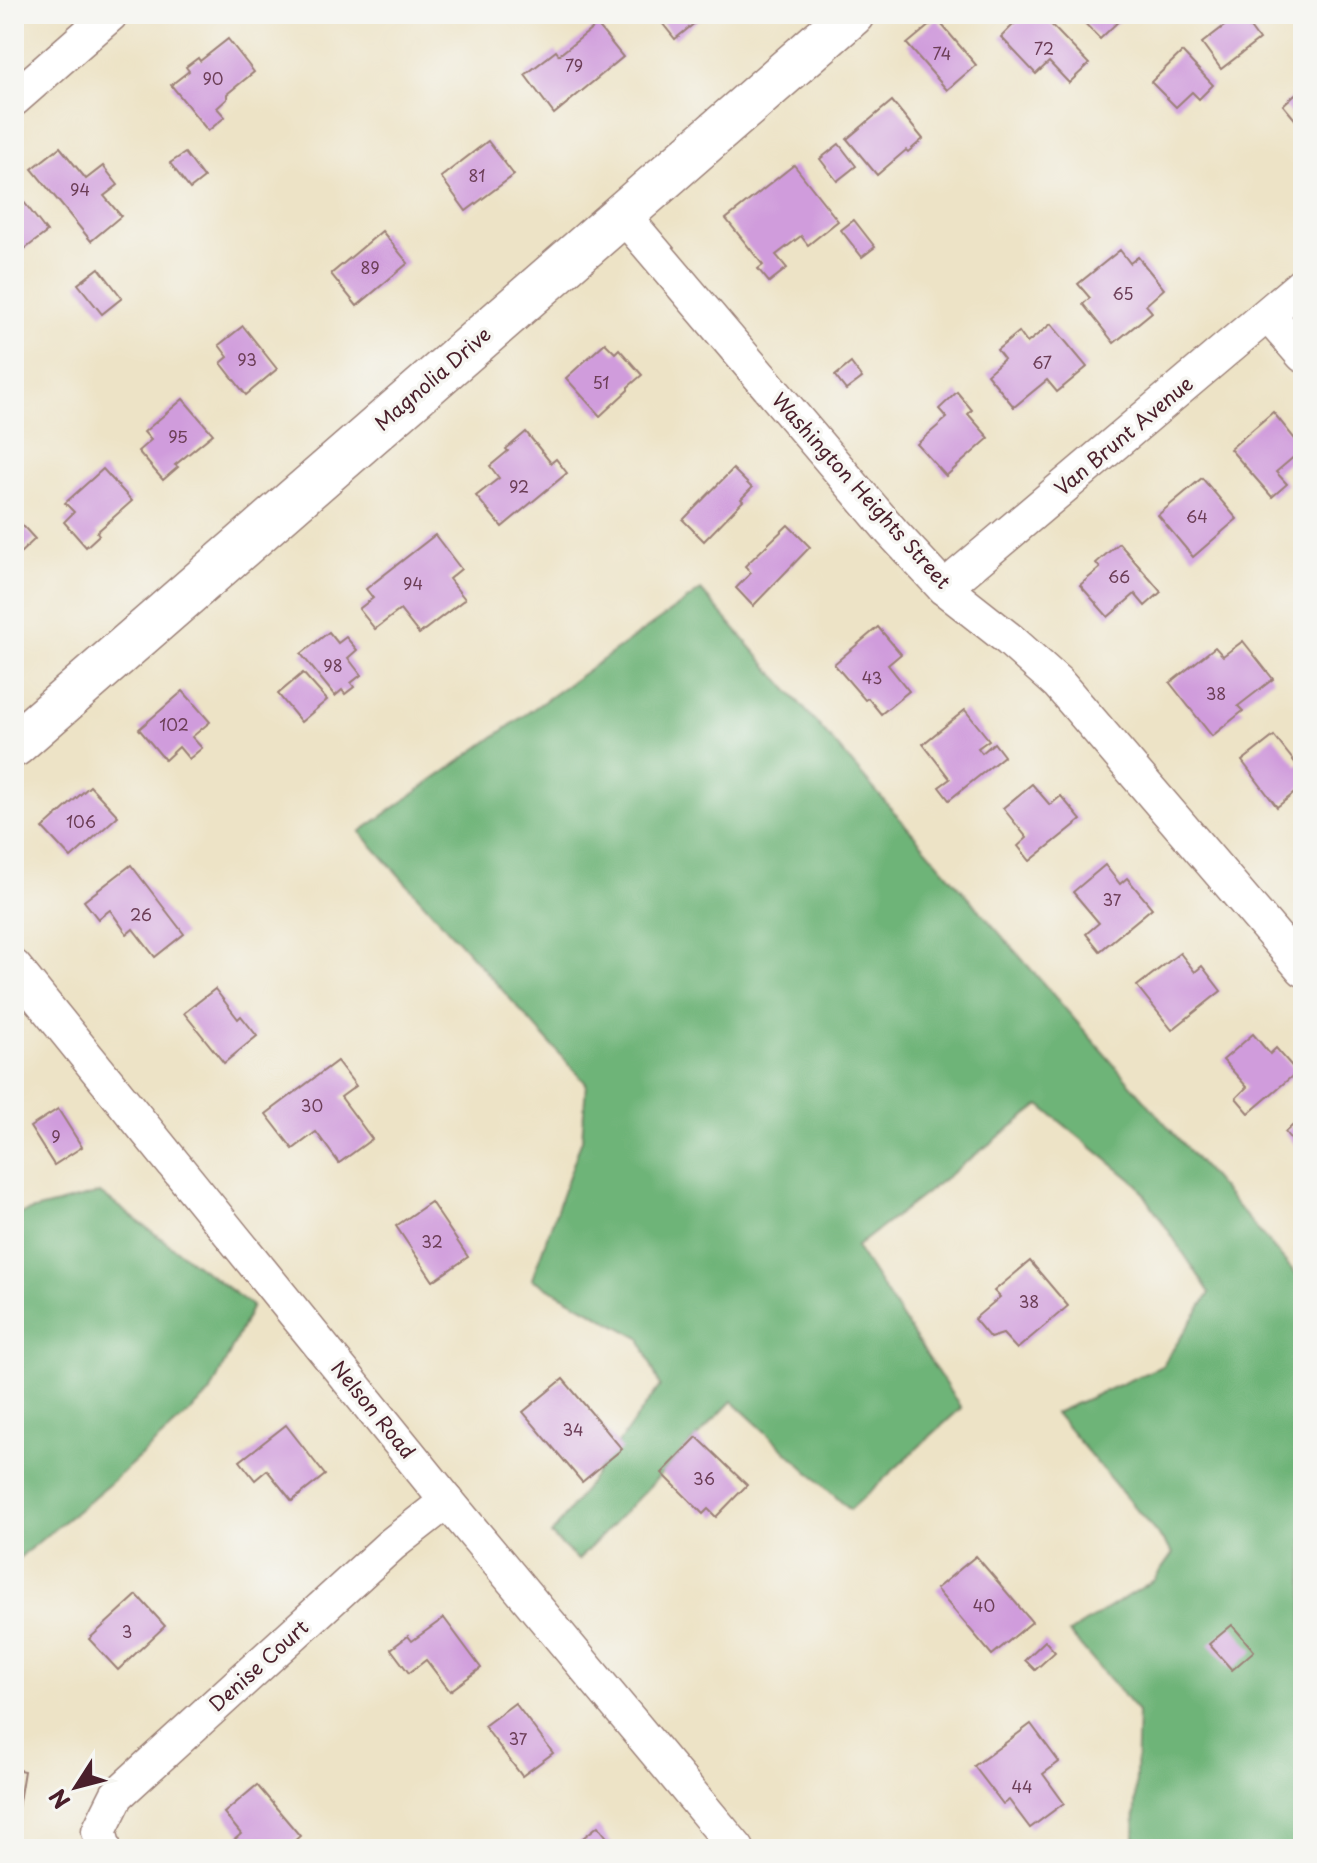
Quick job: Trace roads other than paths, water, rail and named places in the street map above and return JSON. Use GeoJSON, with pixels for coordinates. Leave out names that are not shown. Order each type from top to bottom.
{"type":"FeatureCollection","features":[{"type":"Feature","properties":{"kind":"street"},"geometry":{"type":"LineString","coordinates":[[14,99],[111,14]]}},
{"type":"Feature","properties":{"kind":"street","name":"Magnolia Drive"},"geometry":{"type":"LineString","coordinates":[[14,745],[852,14]]}},
{"type":"Feature","properties":{"kind":"street","name":"Washington Heights Street"},"geometry":{"type":"LineString","coordinates":[[622,214],[892,532],[944,588],[1058,683],[1303,969]]}},
{"type":"Feature","properties":{"kind":"street","name":"Van Brunt Avenue"},"geometry":{"type":"LineString","coordinates":[[944,588],[1303,284]]}},
{"type":"Feature","properties":{"kind":"street"},"geometry":{"type":"LineString","coordinates":[[1268,315],[1303,355]]}},
{"type":"Feature","properties":{"kind":"street","name":"Nelson Road"},"geometry":{"type":"LineString","coordinates":[[14,967],[447,1501],[737,1849]]}},
{"type":"Feature","properties":{"kind":"street","name":"Denise Court"},"geometry":{"type":"LineString","coordinates":[[104,1849],[99,1831],[117,1795],[391,1545],[447,1501]]}}]}
